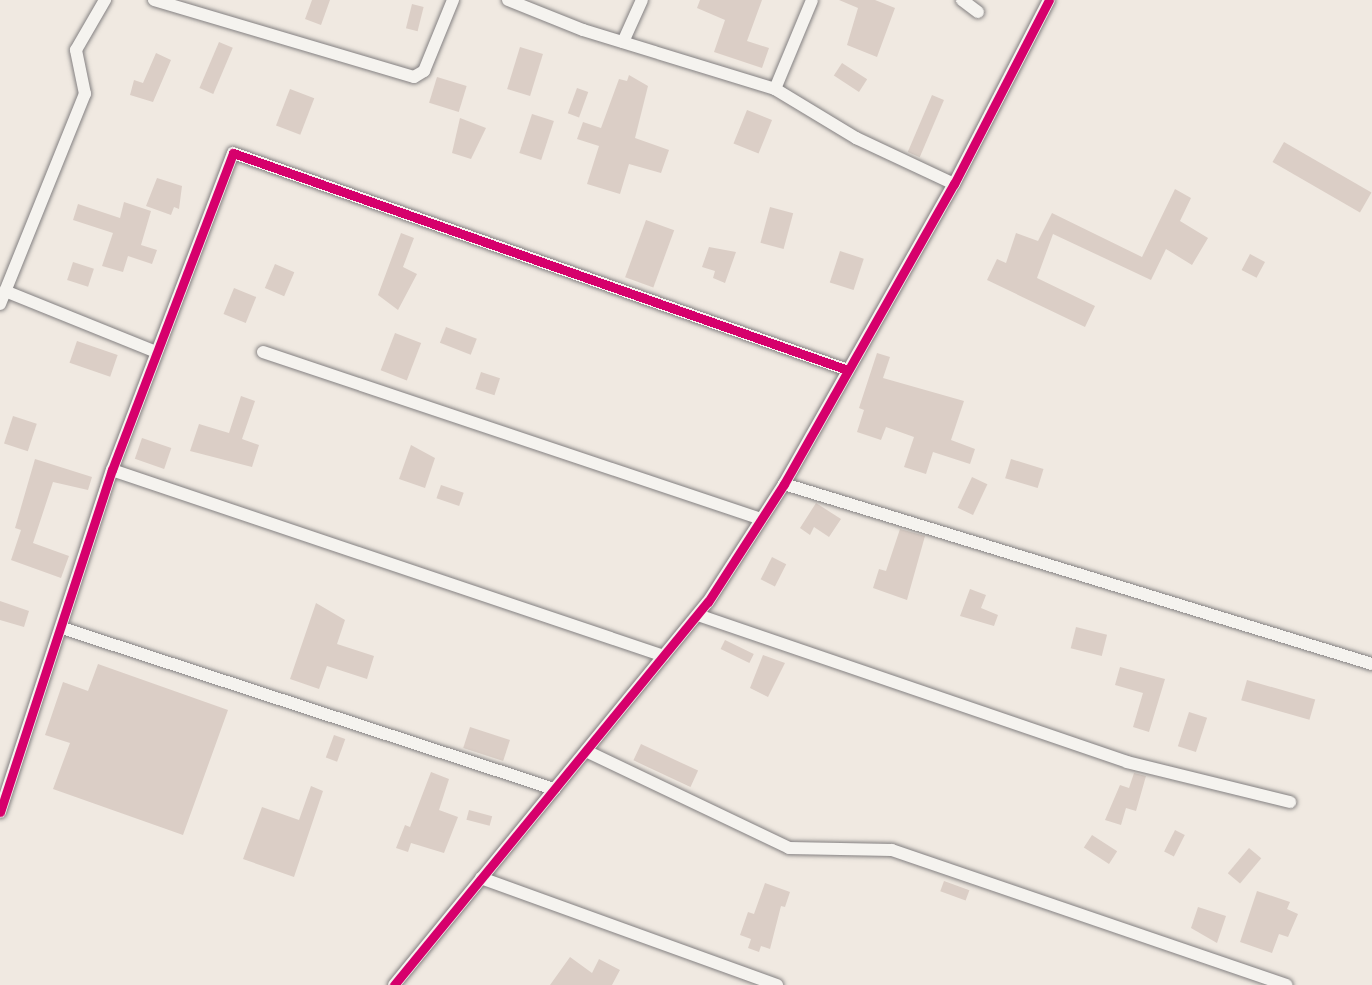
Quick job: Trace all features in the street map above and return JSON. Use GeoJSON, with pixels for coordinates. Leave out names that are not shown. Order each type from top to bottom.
{"type":"FeatureCollection","features":[{"type":"Feature","properties":{"kind":"street"},"geometry":{"type":"LineString","coordinates":[[0,304],[85,94],[76,50],[105,0]]}},
{"type":"Feature","properties":{"kind":"street"},"geometry":{"type":"LineString","coordinates":[[154,0],[414,77],[424,71],[453,0]]}},
{"type":"Feature","properties":{"kind":"street"},"geometry":{"type":"LineString","coordinates":[[508,0],[623,42],[775,89],[856,138],[954,184]]}},
{"type":"Feature","properties":{"kind":"street"},"geometry":{"type":"LineString","coordinates":[[623,42],[642,0]]}},
{"type":"Feature","properties":{"kind":"street"},"geometry":{"type":"LineString","coordinates":[[775,89],[812,0]]}},
{"type":"Feature","properties":{"kind":"street"},"geometry":{"type":"LineString","coordinates":[[962,0],[978,12]]}},
{"type":"Feature","properties":{"kind":"street"},"geometry":{"type":"LineString","coordinates":[[394,985],[698,615],[784,484],[954,184],[1049,0]]}},
{"type":"Feature","properties":{"kind":"street"},"geometry":{"type":"LineString","coordinates":[[0,812],[112,470],[233,153],[848,370]]}},
{"type":"Feature","properties":{"kind":"street"},"geometry":{"type":"LineString","coordinates":[[5,291],[156,352]]}},
{"type":"Feature","properties":{"kind":"street"},"geometry":{"type":"LineString","coordinates":[[263,352],[761,519]]}},
{"type":"Feature","properties":{"kind":"street"},"geometry":{"type":"LineString","coordinates":[[112,470],[664,656]]}},
{"type":"Feature","properties":{"kind":"street"},"geometry":{"type":"LineString","coordinates":[[784,484],[1372,664]]}},
{"type":"Feature","properties":{"kind":"street"},"geometry":{"type":"LineString","coordinates":[[698,615],[1127,762],[1290,802]]}},
{"type":"Feature","properties":{"kind":"street"},"geometry":{"type":"LineString","coordinates":[[62,628],[554,789]]}},
{"type":"Feature","properties":{"kind":"street"},"geometry":{"type":"LineString","coordinates":[[586,751],[789,848],[892,850],[1287,985]]}},
{"type":"Feature","properties":{"kind":"street"},"geometry":{"type":"LineString","coordinates":[[481,878],[777,985]]}},
{"type":"Feature","properties":{"kind":"building"},"geometry":{"type":"Polygon","coordinates":[[[312,0],[330,0],[321,25],[305,19],[312,0]]]}},
{"type":"Feature","properties":{"kind":"building"},"geometry":{"type":"Polygon","coordinates":[[[700,0],[762,0],[747,41],[769,48],[762,68],[714,52],[725,20],[697,8],[700,0]]]}},
{"type":"Feature","properties":{"kind":"building"},"geometry":{"type":"Polygon","coordinates":[[[839,0],[875,0],[895,8],[877,57],[847,45],[858,8],[839,0]]]}},
{"type":"Feature","properties":{"kind":"building"},"geometry":{"type":"Polygon","coordinates":[[[412,4],[424,7],[418,31],[406,28],[412,4]]]}},
{"type":"Feature","properties":{"kind":"building"},"geometry":{"type":"Polygon","coordinates":[[[219,42],[233,48],[213,94],[199,88],[219,42]]]}},
{"type":"Feature","properties":{"kind":"building"},"geometry":{"type":"Polygon","coordinates":[[[520,47],[543,54],[530,96],[507,89],[520,47]]]}},
{"type":"Feature","properties":{"kind":"building"},"geometry":{"type":"Polygon","coordinates":[[[156,53],[171,60],[153,102],[130,95],[134,80],[143,83],[156,53]]]}},
{"type":"Feature","properties":{"kind":"building"},"geometry":{"type":"Polygon","coordinates":[[[842,63],[867,79],[859,92],[834,76],[842,63]]]}},
{"type":"Feature","properties":{"kind":"building"},"geometry":{"type":"Polygon","coordinates":[[[629,75],[648,86],[635,138],[669,150],[661,173],[629,164],[620,194],[587,184],[599,146],[577,139],[583,122],[601,128],[619,79],[627,81],[629,75]]]}},
{"type":"Feature","properties":{"kind":"building"},"geometry":{"type":"Polygon","coordinates":[[[437,77],[467,86],[459,112],[429,103],[437,77]]]}},
{"type":"Feature","properties":{"kind":"building"},"geometry":{"type":"Polygon","coordinates":[[[577,88],[588,92],[579,117],[568,113],[577,88]]]}},
{"type":"Feature","properties":{"kind":"building"},"geometry":{"type":"Polygon","coordinates":[[[290,89],[314,98],[300,135],[276,125],[290,89]]]}},
{"type":"Feature","properties":{"kind":"building"},"geometry":{"type":"Polygon","coordinates":[[[932,95],[944,100],[920,157],[908,152],[932,95]]]}},
{"type":"Feature","properties":{"kind":"building"},"geometry":{"type":"Polygon","coordinates":[[[747,110],[772,120],[759,153],[734,143],[747,110]]]}},
{"type":"Feature","properties":{"kind":"building"},"geometry":{"type":"Polygon","coordinates":[[[532,114],[554,121],[541,160],[519,153],[532,114]]]}},
{"type":"Feature","properties":{"kind":"building"},"geometry":{"type":"Polygon","coordinates":[[[460,118],[486,128],[471,159],[452,153],[460,118]]]}},
{"type":"Feature","properties":{"kind":"building"},"geometry":{"type":"Polygon","coordinates":[[[1284,142],[1371,192],[1360,212],[1272,162],[1284,142]]]}},
{"type":"Feature","properties":{"kind":"building"},"geometry":{"type":"Polygon","coordinates":[[[157,178],[182,186],[179,209],[174,207],[171,215],[146,206],[157,178]]]}},
{"type":"Feature","properties":{"kind":"building"},"geometry":{"type":"Polygon","coordinates":[[[1175,189],[1191,198],[1180,221],[1208,238],[1192,265],[1166,249],[1151,280],[1053,234],[1037,278],[1095,306],[1085,327],[987,280],[997,259],[1006,263],[1016,233],[1038,241],[1052,213],[1142,257],[1175,189]]]}},
{"type":"Feature","properties":{"kind":"building"},"geometry":{"type":"Polygon","coordinates":[[[124,202],[151,211],[141,245],[157,250],[152,264],[128,256],[123,272],[102,266],[113,233],[73,220],[78,204],[120,218],[124,202]]]}},
{"type":"Feature","properties":{"kind":"building"},"geometry":{"type":"Polygon","coordinates":[[[770,207],[793,213],[784,249],[760,243],[770,207]]]}},
{"type":"Feature","properties":{"kind":"building"},"geometry":{"type":"Polygon","coordinates":[[[646,220],[674,230],[653,288],[625,277],[646,220]]]}},
{"type":"Feature","properties":{"kind":"building"},"geometry":{"type":"Polygon","coordinates":[[[401,233],[414,238],[403,267],[417,274],[398,310],[378,295],[401,233]]]}},
{"type":"Feature","properties":{"kind":"building"},"geometry":{"type":"Polygon","coordinates":[[[709,247],[736,252],[725,283],[713,278],[715,271],[702,267],[709,247]]]}},
{"type":"Feature","properties":{"kind":"building"},"geometry":{"type":"Polygon","coordinates":[[[840,251],[864,259],[854,290],[830,282],[840,251]]]}},
{"type":"Feature","properties":{"kind":"building"},"geometry":{"type":"Polygon","coordinates":[[[1250,254],[1265,262],[1257,278],[1242,270],[1250,254]]]}},
{"type":"Feature","properties":{"kind":"building"},"geometry":{"type":"Polygon","coordinates":[[[73,262],[94,269],[88,287],[67,280],[73,262]]]}},
{"type":"Feature","properties":{"kind":"building"},"geometry":{"type":"Polygon","coordinates":[[[275,264],[294,272],[284,296],[265,288],[275,264]]]}},
{"type":"Feature","properties":{"kind":"building"},"geometry":{"type":"Polygon","coordinates":[[[234,288],[256,297],[246,323],[224,314],[234,288]]]}},
{"type":"Feature","properties":{"kind":"building"},"geometry":{"type":"Polygon","coordinates":[[[446,327],[477,339],[471,355],[440,343],[446,327]]]}},
{"type":"Feature","properties":{"kind":"building"},"geometry":{"type":"Polygon","coordinates":[[[395,333],[421,343],[407,380],[381,370],[395,333]]]}},
{"type":"Feature","properties":{"kind":"building"},"geometry":{"type":"Polygon","coordinates":[[[77,341],[118,355],[110,377],[70,363],[77,341]]]}},
{"type":"Feature","properties":{"kind":"building"},"geometry":{"type":"Polygon","coordinates":[[[877,353],[890,357],[883,378],[964,401],[951,440],[975,449],[970,464],[933,452],[926,474],[904,467],[914,437],[886,427],[881,440],[857,432],[864,410],[859,408],[877,353]]]}},
{"type":"Feature","properties":{"kind":"building"},"geometry":{"type":"Polygon","coordinates":[[[481,372],[500,378],[494,395],[475,389],[481,372]]]}},
{"type":"Feature","properties":{"kind":"building"},"geometry":{"type":"Polygon","coordinates":[[[241,396],[255,401],[242,439],[259,445],[252,467],[190,451],[199,424],[229,433],[241,396]]]}},
{"type":"Feature","properties":{"kind":"building"},"geometry":{"type":"Polygon","coordinates":[[[13,416],[37,424],[28,451],[4,444],[13,416]]]}},
{"type":"Feature","properties":{"kind":"building"},"geometry":{"type":"Polygon","coordinates":[[[142,438],[171,448],[164,469],[135,459],[142,438]]]}},
{"type":"Feature","properties":{"kind":"building"},"geometry":{"type":"Polygon","coordinates":[[[411,445],[435,458],[425,488],[399,479],[411,445]]]}},
{"type":"Feature","properties":{"kind":"building"},"geometry":{"type":"Polygon","coordinates":[[[35,459],[92,477],[88,490],[53,482],[33,543],[69,556],[61,578],[11,560],[21,530],[15,528],[35,459]]]}},
{"type":"Feature","properties":{"kind":"building"},"geometry":{"type":"Polygon","coordinates":[[[1011,459],[1044,469],[1038,488],[1005,478],[1011,459]]]}},
{"type":"Feature","properties":{"kind":"building"},"geometry":{"type":"Polygon","coordinates":[[[972,477],[987,484],[973,515],[958,508],[972,477]]]}},
{"type":"Feature","properties":{"kind":"building"},"geometry":{"type":"Polygon","coordinates":[[[441,485],[464,493],[459,506],[436,498],[441,485]]]}},
{"type":"Feature","properties":{"kind":"building"},"geometry":{"type":"Polygon","coordinates":[[[816,503],[841,519],[829,537],[814,527],[810,535],[800,528],[816,503]]]}},
{"type":"Feature","properties":{"kind":"building"},"geometry":{"type":"Polygon","coordinates":[[[900,529],[925,536],[907,600],[873,588],[879,569],[886,571],[900,529]]]}},
{"type":"Feature","properties":{"kind":"building"},"geometry":{"type":"Polygon","coordinates":[[[772,557],[786,564],[775,587],[761,579],[772,557]]]}},
{"type":"Feature","properties":{"kind":"building"},"geometry":{"type":"Polygon","coordinates":[[[970,589],[986,595],[981,608],[998,615],[994,626],[960,616],[970,589]]]}},
{"type":"Feature","properties":{"kind":"building"},"geometry":{"type":"Polygon","coordinates":[[[0,601],[29,611],[24,627],[0,620],[0,601]]]}},
{"type":"Feature","properties":{"kind":"building"},"geometry":{"type":"Polygon","coordinates":[[[316,603],[345,620],[337,644],[374,656],[367,679],[327,666],[319,689],[290,679],[316,603]]]}},
{"type":"Feature","properties":{"kind":"building"},"geometry":{"type":"Polygon","coordinates":[[[1076,627],[1107,635],[1102,656],[1071,648],[1076,627]]]}},
{"type":"Feature","properties":{"kind":"building"},"geometry":{"type":"Polygon","coordinates":[[[725,640],[754,654],[749,663],[721,649],[725,640]]]}},
{"type":"Feature","properties":{"kind":"building"},"geometry":{"type":"Polygon","coordinates":[[[763,655],[785,663],[768,697],[750,688],[763,655]]]}},
{"type":"Feature","properties":{"kind":"building"},"geometry":{"type":"Polygon","coordinates":[[[98,664],[228,710],[183,835],[53,789],[70,743],[45,735],[63,682],[88,691],[98,664]]]}},
{"type":"Feature","properties":{"kind":"building"},"geometry":{"type":"Polygon","coordinates":[[[1120,667],[1165,679],[1149,732],[1133,727],[1143,693],[1115,685],[1120,667]]]}},
{"type":"Feature","properties":{"kind":"building"},"geometry":{"type":"Polygon","coordinates":[[[1247,680],[1315,700],[1309,720],[1241,700],[1247,680]]]}},
{"type":"Feature","properties":{"kind":"building"},"geometry":{"type":"Polygon","coordinates":[[[1189,712],[1207,718],[1196,752],[1178,746],[1189,712]]]}},
{"type":"Feature","properties":{"kind":"building"},"geometry":{"type":"Polygon","coordinates":[[[470,727],[510,740],[503,761],[463,748],[470,727]]]}},
{"type":"Feature","properties":{"kind":"building"},"geometry":{"type":"Polygon","coordinates":[[[334,735],[345,739],[337,762],[326,758],[334,735]]]}},
{"type":"Feature","properties":{"kind":"building"},"geometry":{"type":"Polygon","coordinates":[[[641,744],[698,771],[690,787],[633,760],[641,744]]]}},
{"type":"Feature","properties":{"kind":"building"},"geometry":{"type":"Polygon","coordinates":[[[431,772],[449,779],[439,810],[458,817],[444,853],[411,843],[408,852],[396,848],[405,825],[410,827],[431,772]]]}},
{"type":"Feature","properties":{"kind":"building"},"geometry":{"type":"Polygon","coordinates":[[[1134,773],[1146,776],[1136,811],[1126,808],[1121,825],[1105,820],[1120,785],[1129,788],[1134,773]]]}},
{"type":"Feature","properties":{"kind":"building"},"geometry":{"type":"Polygon","coordinates":[[[311,786],[323,791],[294,877],[243,859],[262,807],[299,820],[311,786]]]}},
{"type":"Feature","properties":{"kind":"building"},"geometry":{"type":"Polygon","coordinates":[[[469,810],[492,816],[490,826],[466,820],[469,810]]]}},
{"type":"Feature","properties":{"kind":"building"},"geometry":{"type":"Polygon","coordinates":[[[1175,830],[1185,835],[1174,856],[1164,851],[1175,830]]]}},
{"type":"Feature","properties":{"kind":"building"},"geometry":{"type":"Polygon","coordinates":[[[1092,835],[1117,851],[1109,864],[1084,848],[1092,835]]]}},
{"type":"Feature","properties":{"kind":"building"},"geometry":{"type":"Polygon","coordinates":[[[1249,848],[1261,858],[1240,884],[1228,873],[1249,848]]]}},
{"type":"Feature","properties":{"kind":"building"},"geometry":{"type":"Polygon","coordinates":[[[944,881],[969,890],[966,901],[940,891],[944,881]]]}},
{"type":"Feature","properties":{"kind":"building"},"geometry":{"type":"Polygon","coordinates":[[[765,883],[790,892],[785,907],[781,906],[770,949],[761,946],[759,952],[748,948],[751,939],[740,935],[748,912],[754,914],[765,883]]]}},
{"type":"Feature","properties":{"kind":"building"},"geometry":{"type":"Polygon","coordinates":[[[1257,891],[1290,902],[1287,909],[1298,914],[1288,937],[1279,934],[1272,953],[1240,942],[1257,891]]]}},
{"type":"Feature","properties":{"kind":"building"},"geometry":{"type":"Polygon","coordinates":[[[1198,907],[1226,916],[1217,943],[1191,928],[1198,907]]]}},
{"type":"Feature","properties":{"kind":"building"},"geometry":{"type":"Polygon","coordinates":[[[570,957],[592,973],[599,959],[620,970],[612,985],[550,985],[570,957]]]}},
{"type":"Feature","properties":{"kind":"cycle path"},"geometry":{"type":"LineString","coordinates":[[394,985],[708,602],[784,484],[954,184],[1049,0]]}},
{"type":"Feature","properties":{"kind":"cycle path"},"geometry":{"type":"LineString","coordinates":[[0,812],[112,470],[233,153],[848,370]]}}]}
